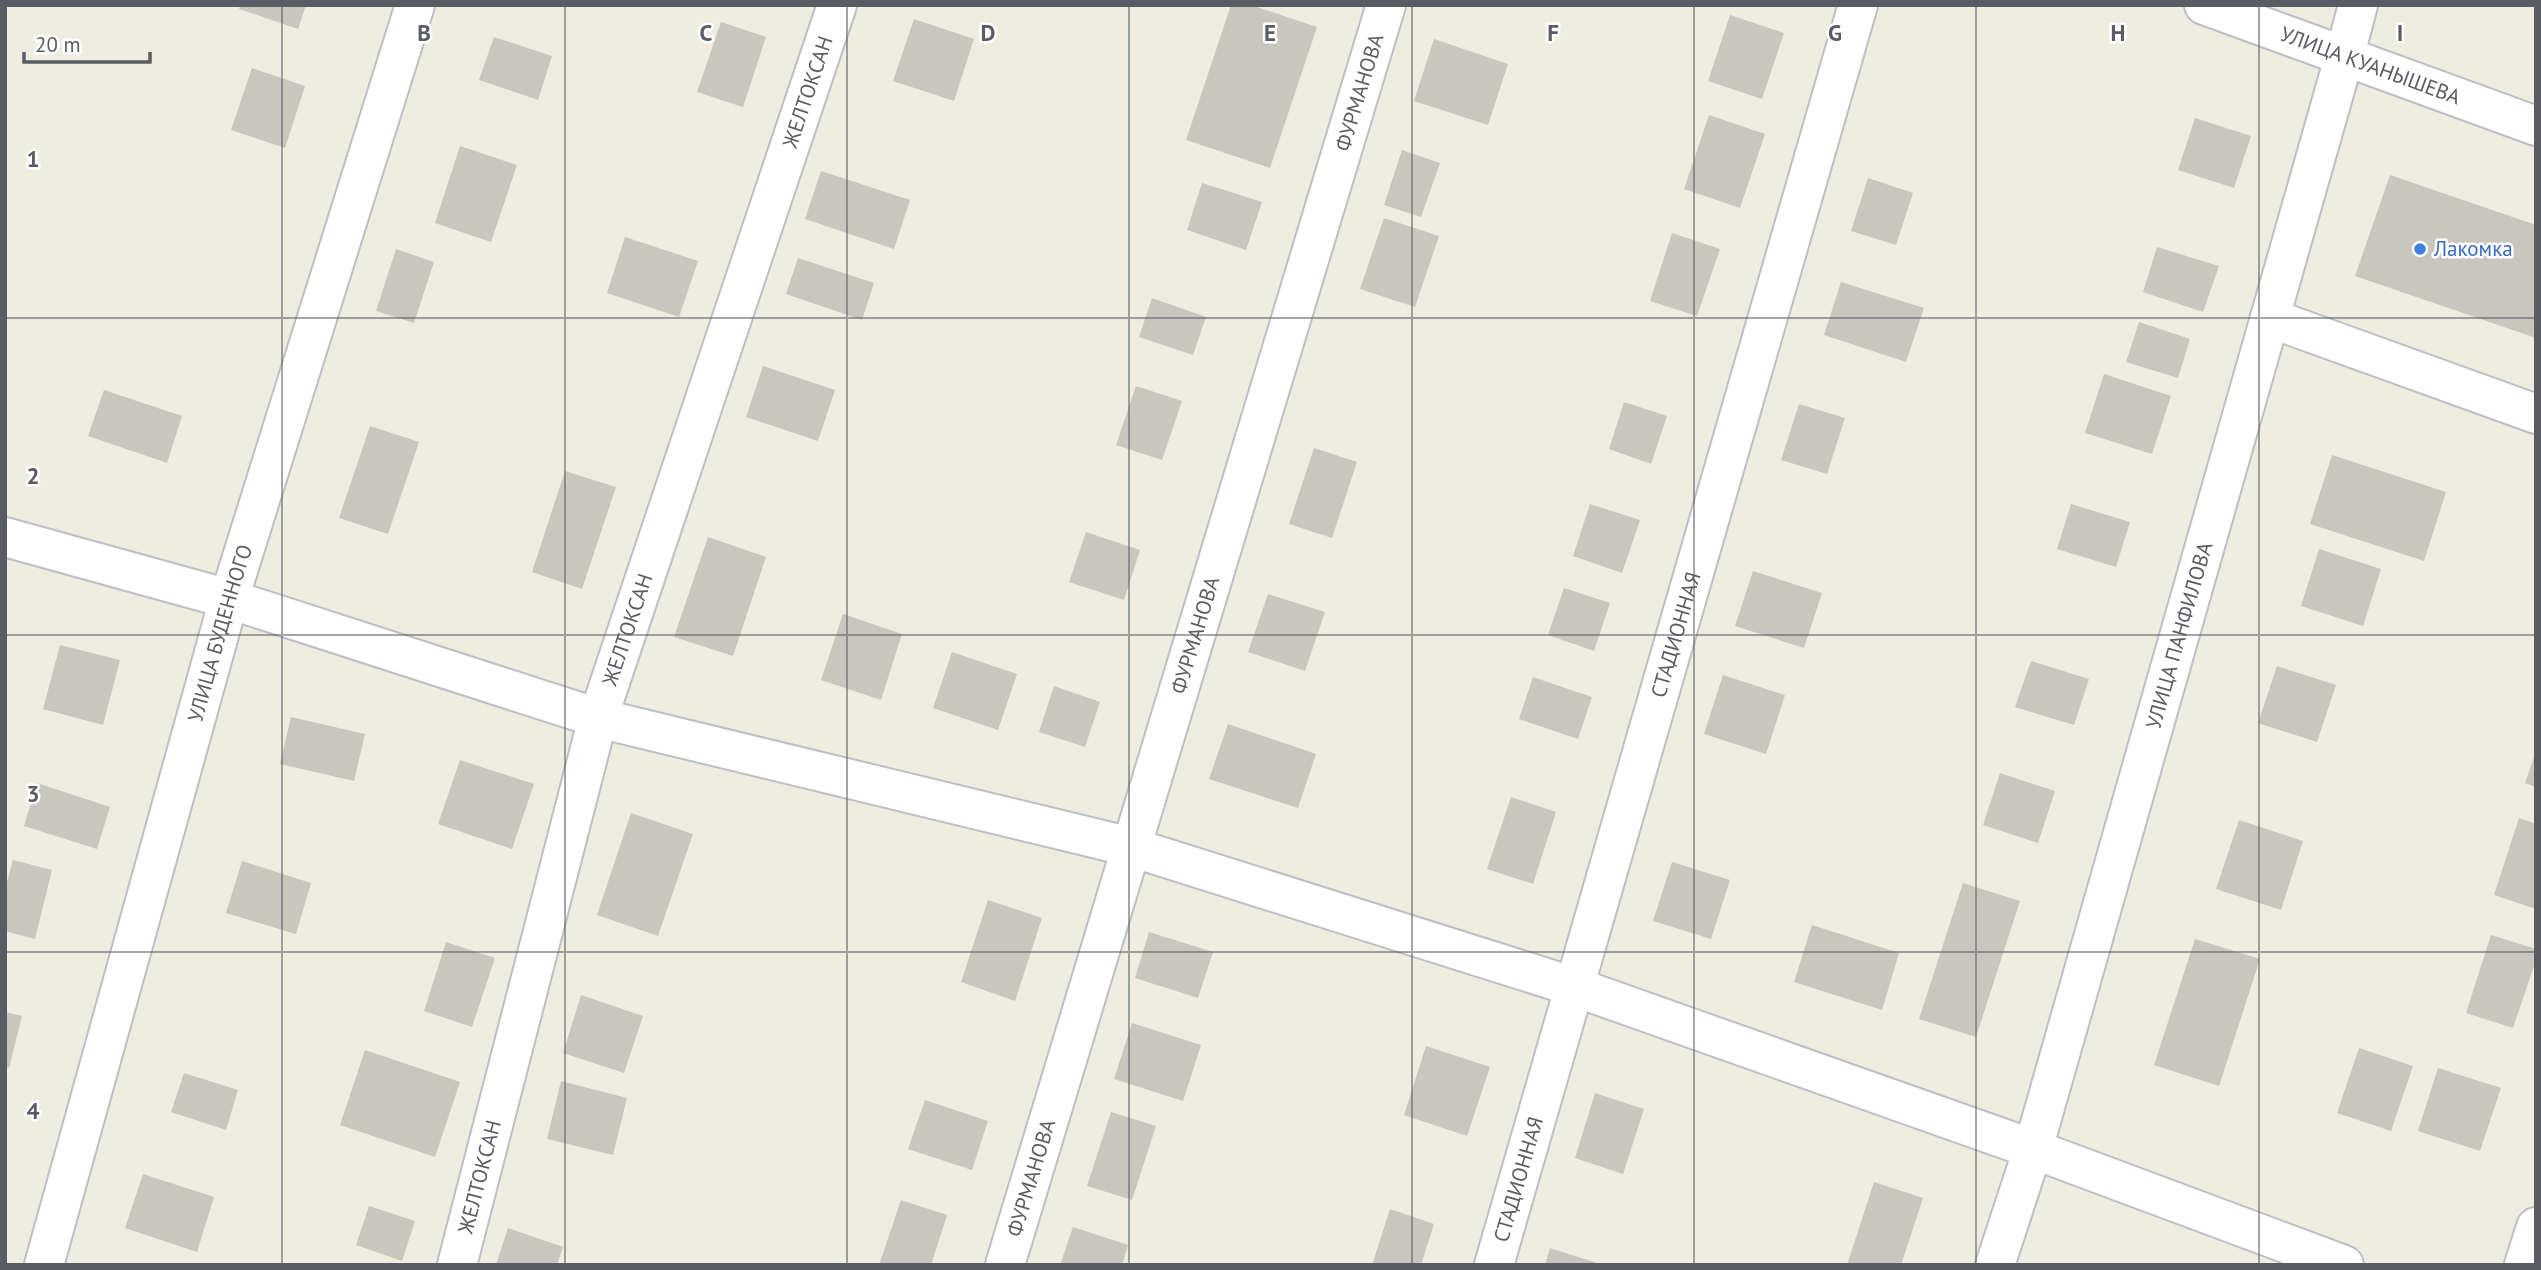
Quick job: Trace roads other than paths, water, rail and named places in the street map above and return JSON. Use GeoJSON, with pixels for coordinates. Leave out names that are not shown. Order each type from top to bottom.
{"type":"FeatureCollection","features":[{"type":"Feature","properties":{"kind":"street","name":"УЛИЦА БУДЕННОГО"},"geometry":{"type":"LineString","coordinates":[[44,1265],[229,599],[415,5]]}},
{"type":"Feature","properties":{"kind":"street","name":"ЖЕЛТОКСАН"},"geometry":{"type":"LineString","coordinates":[[457,1265],[598,718],[837,5]]}},
{"type":"Feature","properties":{"kind":"street","name":"ФУРМАНОВА"},"geometry":{"type":"LineString","coordinates":[[1004,1265],[1386,5]]}},
{"type":"Feature","properties":{"kind":"street","name":"СТАДИОННАЯ"},"geometry":{"type":"LineString","coordinates":[[1494,1265],[1858,5]]}},
{"type":"Feature","properties":{"kind":"street","name":"УЛИЦА КУАНЫШЕВА"},"geometry":{"type":"LineString","coordinates":[[2204,5],[2536,126]]}},
{"type":"Feature","properties":{"kind":"street","name":"УЛИЦА ПАНФИЛОВА"},"geometry":{"type":"LineString","coordinates":[[1995,1265],[2033,1149],[2358,5]]}},
{"type":"Feature","properties":{"kind":"street"},"geometry":{"type":"LineString","coordinates":[[2270,318],[2536,414]]}},
{"type":"Feature","properties":{"kind":"street"},"geometry":{"type":"LineString","coordinates":[[5,537],[229,599],[598,718],[1131,847],[1576,987],[2033,1149],[2344,1265]]}},
{"type":"Feature","properties":{"kind":"street"},"geometry":{"type":"LineString","coordinates":[[2524,1265],[2536,1227]]}},
{"type":"Feature","properties":{"kind":"place","name":"Лакомка"},"geometry":{"type":"Point","coordinates":[2420,249]}}]}
